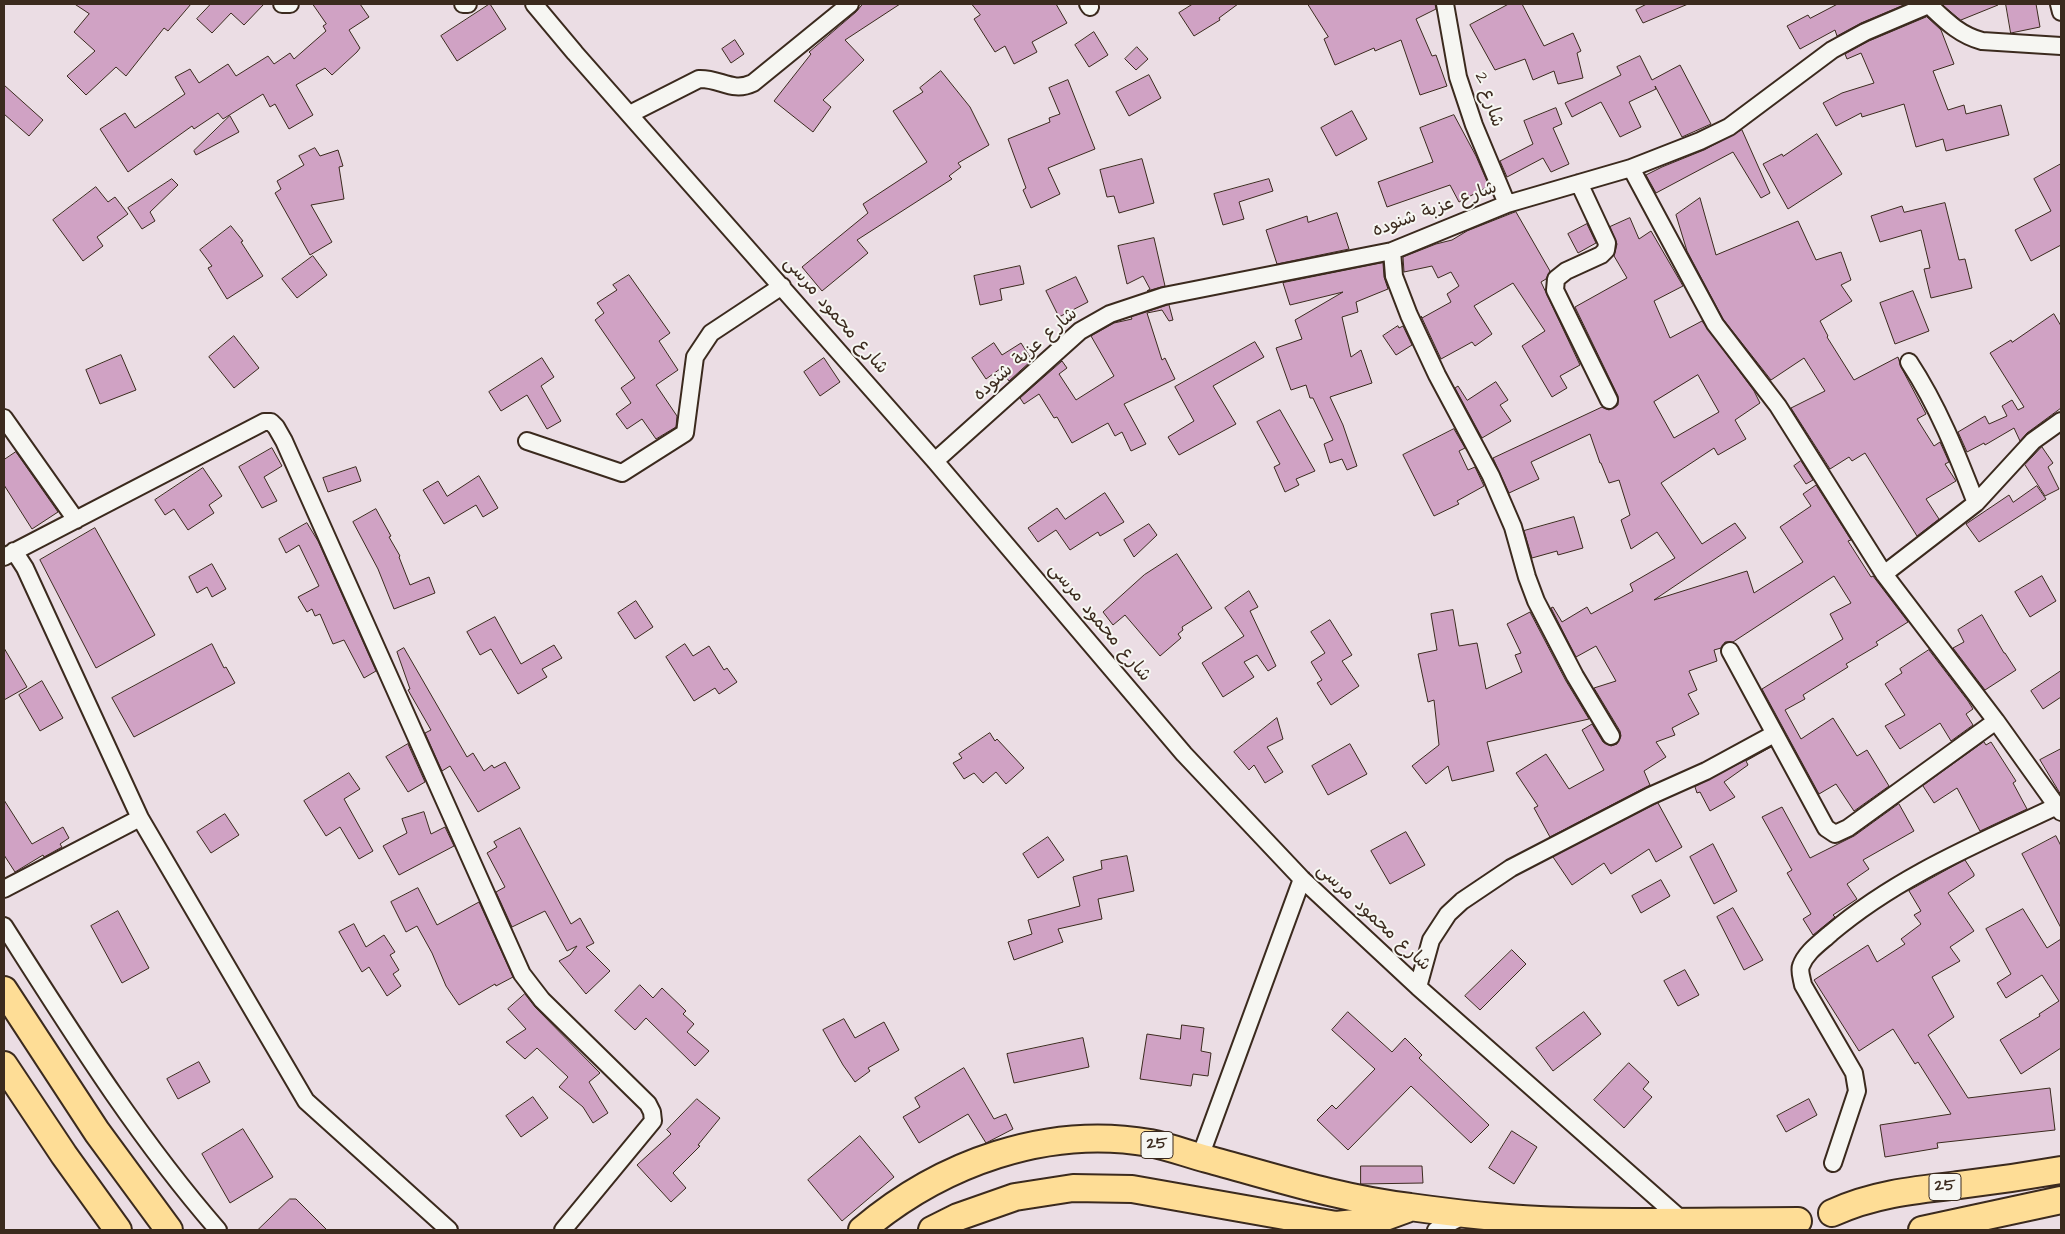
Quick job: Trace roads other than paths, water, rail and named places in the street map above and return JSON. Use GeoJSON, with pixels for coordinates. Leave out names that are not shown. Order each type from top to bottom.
{"type":"FeatureCollection","features":[{"type":"Feature","properties":{"kind":"main road"},"geometry":{"type":"LineString","coordinates":[[4,990],[48,1060],[97,1132],[169,1230]]}},
{"type":"Feature","properties":{"kind":"main road"},"geometry":{"type":"LineString","coordinates":[[4,1065],[64,1156],[118,1230]]}},
{"type":"Feature","properties":{"kind":"main road","name":"25"},"geometry":{"type":"LineString","coordinates":[[862,1230],[900,1202],[931,1183],[990,1156],[1027,1146],[1074,1139],[1110,1138],[1152,1144],[1368,1202],[1467,1214],[1540,1220],[1683,1221],[1796,1226]]}},
{"type":"Feature","properties":{"kind":"main road","name":"25"},"geometry":{"type":"LineString","coordinates":[[1840,1222],[1851,1204],[1891,1193],[1994,1181],[2061,1170]]}},
{"type":"Feature","properties":{"kind":"main road"},"geometry":{"type":"LineString","coordinates":[[932,1230],[958,1217],[1015,1197],[1073,1188],[1132,1189],[1336,1225],[1374,1221],[1410,1207]]}},
{"type":"Feature","properties":{"kind":"main road","name":"25"},"geometry":{"type":"LineString","coordinates":[[1922,1230],[2061,1200]]}},
{"type":"Feature","properties":{"kind":"main road"},"geometry":{"type":"LineString","coordinates":[[1796,1226],[1805,1215],[1814,1212],[1840,1222]]}},
{"type":"Feature","properties":{"kind":"street"},"geometry":{"type":"LineString","coordinates":[[282,4],[290,4]]}},
{"type":"Feature","properties":{"kind":"street"},"geometry":{"type":"LineString","coordinates":[[463,4],[468,4]]}},
{"type":"Feature","properties":{"kind":"street","name":"شارع محمود مرسى"},"geometry":{"type":"LineString","coordinates":[[534,4],[935,461],[1184,754],[1302,879],[1418,987],[1683,1221]]}},
{"type":"Feature","properties":{"kind":"street"},"geometry":{"type":"LineString","coordinates":[[630,114],[699,79],[707,78],[738,88],[753,83],[850,4]]}},
{"type":"Feature","properties":{"kind":"street","name":"شارع 2"},"geometry":{"type":"LineString","coordinates":[[1445,4],[1458,77],[1474,125],[1508,204]]}},
{"type":"Feature","properties":{"kind":"street"},"geometry":{"type":"LineString","coordinates":[[1930,4],[1950,24],[1973,38],[2061,46]]}},
{"type":"Feature","properties":{"kind":"street","name":"شارع عزبة شنوده"},"geometry":{"type":"LineString","coordinates":[[935,461],[1075,335],[1110,314],[1164,296],[1392,251],[1508,204],[1631,168],[1715,135],[1729,127],[1832,50],[1865,32],[1930,4]]}},
{"type":"Feature","properties":{"kind":"street"},"geometry":{"type":"LineString","coordinates":[[2059,4],[2061,12]]}},
{"type":"Feature","properties":{"kind":"street"},"geometry":{"type":"LineString","coordinates":[[1631,168],[1715,324],[1778,406],[1884,574],[2057,801],[1945,858],[1882,895],[1840,925],[1808,953],[1800,968],[1803,985],[1854,1073],[1857,1091],[1833,1163]]}},
{"type":"Feature","properties":{"kind":"street"},"geometry":{"type":"LineString","coordinates":[[1580,183],[1607,243],[1606,250],[1601,255],[1566,271],[1556,280],[1555,290],[1609,400]]}},
{"type":"Feature","properties":{"kind":"street"},"geometry":{"type":"LineString","coordinates":[[1392,251],[1394,276],[1409,314],[1437,375],[1491,476],[1513,527],[1527,577],[1536,600],[1575,676],[1611,736]]}},
{"type":"Feature","properties":{"kind":"street"},"geometry":{"type":"LineString","coordinates":[[527,441],[622,473],[685,434],[695,357],[711,333],[782,286]]}},
{"type":"Feature","properties":{"kind":"street"},"geometry":{"type":"LineString","coordinates":[[1909,362],[1932,400],[1976,503]]}},
{"type":"Feature","properties":{"kind":"street"},"geometry":{"type":"LineString","coordinates":[[4,418],[76,520]]}},
{"type":"Feature","properties":{"kind":"street"},"geometry":{"type":"LineString","coordinates":[[1884,574],[1976,503],[2033,441],[2061,421]]}},
{"type":"Feature","properties":{"kind":"street"},"geometry":{"type":"LineString","coordinates":[[449,1230],[306,1101],[140,818],[25,568],[9,554],[264,422],[271,422],[288,450],[522,974],[542,1000],[648,1104],[652,1112],[653,1121],[563,1230]]}},
{"type":"Feature","properties":{"kind":"street"},"geometry":{"type":"LineString","coordinates":[[1730,652],[1826,828],[1834,834],[1848,828],[1996,722]]}},
{"type":"Feature","properties":{"kind":"street"},"geometry":{"type":"LineString","coordinates":[[1418,987],[1431,940],[1448,914],[1477,890],[1510,868],[1650,796],[1706,771],[1774,734]]}},
{"type":"Feature","properties":{"kind":"street"},"geometry":{"type":"LineString","coordinates":[[4,889],[140,818]]}},
{"type":"Feature","properties":{"kind":"street"},"geometry":{"type":"LineString","coordinates":[[1200,1157],[1302,879]]}},
{"type":"Feature","properties":{"kind":"street"},"geometry":{"type":"LineString","coordinates":[[4,926],[123,1110],[186,1192],[218,1230]]}},
{"type":"Feature","properties":{"kind":"street"},"geometry":{"type":"LineString","coordinates":[[1436,1230],[1467,1214]]}}]}
